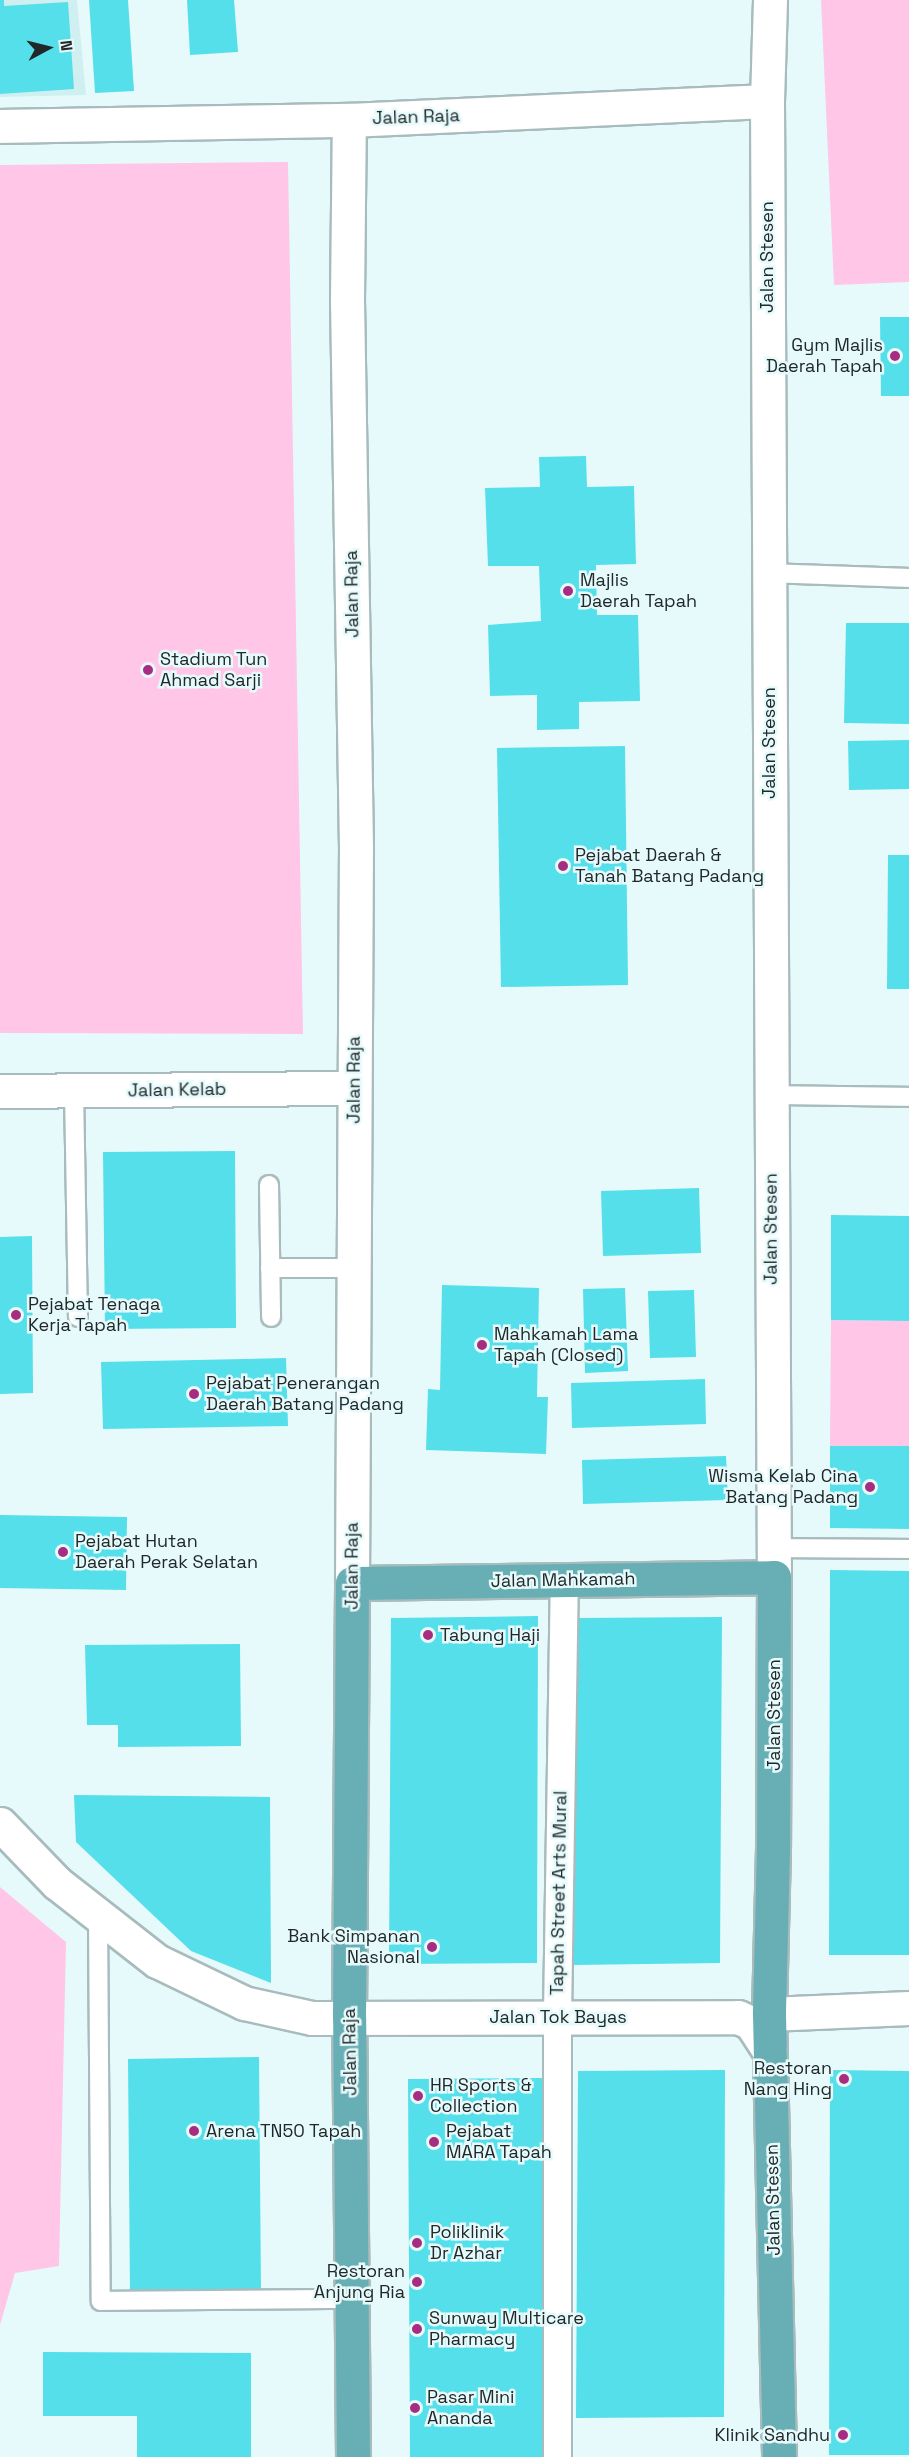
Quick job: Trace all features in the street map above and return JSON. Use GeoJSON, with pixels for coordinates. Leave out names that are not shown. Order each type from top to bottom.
{"type":"FeatureCollection","features":[{"type":"Feature","properties":{"kind":"highway","name":"Jalan Mahkamah"},"geometry":{"type":"LineString","coordinates":[[352,1582],[564,1581],[774,1563]]}},
{"type":"Feature","properties":{"kind":"highway","name":"Jalan Stesen"},"geometry":{"type":"LineString","coordinates":[[774,1563],[773,1848],[754,2016],[770,2052],[779,2457]]}},
{"type":"Feature","properties":{"kind":"highway","name":"Jalan Raja"},"geometry":{"type":"LineString","coordinates":[[352,1582],[364,2016],[352,2299],[353,2457]]}},
{"type":"Feature","properties":{"kind":"street","name":"Jalan Stesen"},"geometry":{"type":"LineString","coordinates":[[770,0],[767,101],[768,573],[774,1563]]}},
{"type":"Feature","properties":{"kind":"street","name":"Jalan Raja"},"geometry":{"type":"LineString","coordinates":[[352,1582],[356,848],[347,299],[349,120],[767,101]]}},
{"type":"Feature","properties":{"kind":"street"},"geometry":{"type":"LineString","coordinates":[[0,126],[349,120]]}},
{"type":"Feature","properties":{"kind":"street","name":"Jalan Kelab"},"geometry":{"type":"LineString","coordinates":[[0,1091],[354,1088]]}},
{"type":"Feature","properties":{"kind":"street","name":"Tapah Street Arts Mural"},"geometry":{"type":"LineString","coordinates":[[557,2457],[557,2016],[564,1581]]}},
{"type":"Feature","properties":{"kind":"street","name":"Jalan Tok Bayas"},"geometry":{"type":"LineString","coordinates":[[0,1824],[57,1883],[157,1961],[244,2003],[312,2018],[754,2016],[909,2008]]}},
{"type":"Feature","properties":{"kind":"lane"},"geometry":{"type":"LineString","coordinates":[[768,573],[909,578]]}},
{"type":"Feature","properties":{"kind":"lane"},"geometry":{"type":"LineString","coordinates":[[74,1090],[78,1317]]}},
{"type":"Feature","properties":{"kind":"lane"},"geometry":{"type":"LineString","coordinates":[[770,1095],[909,1096]]}},
{"type":"Feature","properties":{"kind":"lane"},"geometry":{"type":"LineString","coordinates":[[269,1185],[271,1317]]}},
{"type":"Feature","properties":{"kind":"lane"},"geometry":{"type":"LineString","coordinates":[[270,1268],[353,1268]]}},
{"type":"Feature","properties":{"kind":"lane"},"geometry":{"type":"LineString","coordinates":[[774,1563],[909,1549]]}},
{"type":"Feature","properties":{"kind":"lane"},"geometry":{"type":"LineString","coordinates":[[98,1916],[101,2301],[352,2299]]}},
{"type":"Feature","properties":{"kind":"shaded area"},"geometry":{"type":"Polygon","coordinates":[[[0,0],[77,0],[86,95],[0,97],[0,0]]]}},
{"type":"Feature","properties":{"kind":"shaded area"},"geometry":{"type":"Polygon","coordinates":[[[821,0],[909,0],[909,282],[834,285],[821,0]]]}},
{"type":"Feature","properties":{"kind":"shaded area","name":"Stadium Tun Ahmad Sarji"},"geometry":{"type":"Polygon","coordinates":[[[288,162],[303,1034],[0,1033],[0,165],[288,162]]]}},
{"type":"Feature","properties":{"kind":"shaded area"},"geometry":{"type":"Polygon","coordinates":[[[831,1320],[909,1321],[909,1446],[830,1446],[831,1320]]]}},
{"type":"Feature","properties":{"kind":"shaded area"},"geometry":{"type":"Polygon","coordinates":[[[0,1887],[66,1942],[59,2266],[15,2273],[0,2325],[0,1887]]]}},
{"type":"Feature","properties":{"kind":"building"},"geometry":{"type":"Polygon","coordinates":[[[0,0],[4,0],[4,6],[68,2],[74,89],[0,94],[0,0]]]}},
{"type":"Feature","properties":{"kind":"building"},"geometry":{"type":"Polygon","coordinates":[[[89,0],[128,0],[134,91],[95,93],[89,0]]]}},
{"type":"Feature","properties":{"kind":"building"},"geometry":{"type":"Polygon","coordinates":[[[187,0],[234,0],[238,52],[190,55],[187,0]]]}},
{"type":"Feature","properties":{"kind":"building","name":"Gym Majlis Daerah Tapah"},"geometry":{"type":"Polygon","coordinates":[[[880,317],[909,317],[909,396],[881,396],[880,317]]]}},
{"type":"Feature","properties":{"kind":"building","name":"Majlis Daerah Tapah"},"geometry":{"type":"Polygon","coordinates":[[[586,456],[587,487],[634,486],[636,564],[596,565],[597,615],[638,615],[640,701],[579,702],[579,729],[537,730],[537,695],[490,696],[488,625],[541,621],[539,566],[488,566],[485,488],[540,487],[539,457],[586,456]]]}},
{"type":"Feature","properties":{"kind":"building"},"geometry":{"type":"Polygon","coordinates":[[[846,623],[909,623],[909,724],[844,723],[846,623]]]}},
{"type":"Feature","properties":{"kind":"building"},"geometry":{"type":"Polygon","coordinates":[[[909,740],[909,789],[849,790],[848,741],[909,740]]]}},
{"type":"Feature","properties":{"kind":"building","name":"Pejabat Daerah & Tanah Batang Padang"},"geometry":{"type":"Polygon","coordinates":[[[625,746],[628,985],[501,987],[497,748],[625,746]]]}},
{"type":"Feature","properties":{"kind":"building"},"geometry":{"type":"Polygon","coordinates":[[[888,855],[909,855],[909,989],[887,989],[888,855]]]}},
{"type":"Feature","properties":{"kind":"building"},"geometry":{"type":"Polygon","coordinates":[[[235,1151],[236,1328],[105,1329],[103,1152],[235,1151]]]}},
{"type":"Feature","properties":{"kind":"building"},"geometry":{"type":"Polygon","coordinates":[[[699,1188],[701,1253],[603,1256],[601,1191],[699,1188]]]}},
{"type":"Feature","properties":{"kind":"building"},"geometry":{"type":"Polygon","coordinates":[[[831,1215],[909,1216],[909,1321],[831,1320],[831,1215]]]}},
{"type":"Feature","properties":{"kind":"building","name":"Pejabat Tenaga Kerja Tapah"},"geometry":{"type":"Polygon","coordinates":[[[32,1236],[33,1393],[0,1394],[0,1237],[32,1236]]]}},
{"type":"Feature","properties":{"kind":"building"},"geometry":{"type":"Polygon","coordinates":[[[442,1285],[539,1288],[537,1397],[548,1397],[546,1454],[426,1450],[428,1389],[440,1390],[442,1285]]]}},
{"type":"Feature","properties":{"kind":"building"},"geometry":{"type":"Polygon","coordinates":[[[625,1288],[628,1371],[585,1373],[583,1289],[625,1288]]]}},
{"type":"Feature","properties":{"kind":"building"},"geometry":{"type":"Polygon","coordinates":[[[694,1290],[696,1357],[650,1358],[648,1291],[694,1290]]]}},
{"type":"Feature","properties":{"kind":"building","name":"Pejabat Penerangan Daerah Batang Padang"},"geometry":{"type":"Polygon","coordinates":[[[286,1358],[288,1426],[103,1429],[101,1362],[286,1358]]]}},
{"type":"Feature","properties":{"kind":"building"},"geometry":{"type":"Polygon","coordinates":[[[705,1379],[706,1424],[572,1428],[571,1383],[705,1379]]]}},
{"type":"Feature","properties":{"kind":"building","name":"Wisma Kelab Cina Batang Padang"},"geometry":{"type":"Polygon","coordinates":[[[830,1446],[909,1446],[909,1529],[830,1528],[830,1446]]]}},
{"type":"Feature","properties":{"kind":"building"},"geometry":{"type":"Polygon","coordinates":[[[726,1456],[728,1500],[583,1504],[582,1460],[726,1456]]]}},
{"type":"Feature","properties":{"kind":"building","name":"Pejabat Hutan Daerah Perak Selatan"},"geometry":{"type":"Polygon","coordinates":[[[0,1515],[127,1517],[126,1590],[0,1588],[0,1515]]]}},
{"type":"Feature","properties":{"kind":"building"},"geometry":{"type":"Polygon","coordinates":[[[830,1570],[909,1571],[909,1955],[829,1955],[830,1570]]]}},
{"type":"Feature","properties":{"kind":"building"},"geometry":{"type":"Polygon","coordinates":[[[538,1616],[537,1963],[389,1964],[391,1618],[538,1616]]]}},
{"type":"Feature","properties":{"kind":"building"},"geometry":{"type":"Polygon","coordinates":[[[722,1617],[720,1963],[573,1965],[575,1618],[722,1617]]]}},
{"type":"Feature","properties":{"kind":"building"},"geometry":{"type":"Polygon","coordinates":[[[240,1644],[241,1746],[118,1747],[118,1725],[87,1725],[85,1645],[240,1644]]]}},
{"type":"Feature","properties":{"kind":"building"},"geometry":{"type":"Polygon","coordinates":[[[74,1795],[270,1797],[271,1983],[191,1951],[76,1842],[74,1795]]]}},
{"type":"Feature","properties":{"kind":"building","name":"Arena TN50 Tapah"},"geometry":{"type":"Polygon","coordinates":[[[259,2057],[261,2292],[130,2293],[128,2059],[259,2057]]]}},
{"type":"Feature","properties":{"kind":"building"},"geometry":{"type":"Polygon","coordinates":[[[725,2070],[724,2417],[576,2418],[578,2071],[725,2070]]]}},
{"type":"Feature","properties":{"kind":"building"},"geometry":{"type":"Polygon","coordinates":[[[830,2070],[909,2071],[909,2455],[829,2455],[830,2070]]]}},
{"type":"Feature","properties":{"kind":"building"},"geometry":{"type":"Polygon","coordinates":[[[542,2078],[544,2457],[410,2457],[408,2079],[542,2078]]]}},
{"type":"Feature","properties":{"kind":"building"},"geometry":{"type":"Polygon","coordinates":[[[43,2352],[251,2353],[251,2457],[137,2457],[137,2416],[43,2416],[43,2352]]]}},
{"type":"Feature","properties":{"kind":"place","name":"Gym Majlis Daerah Tapah"},"geometry":{"type":"Point","coordinates":[895,356]}},
{"type":"Feature","properties":{"kind":"place","name":"Majlis Daerah Tapah"},"geometry":{"type":"Point","coordinates":[568,591]}},
{"type":"Feature","properties":{"kind":"place","name":"Stadium Tun Ahmad Sarji"},"geometry":{"type":"Point","coordinates":[148,670]}},
{"type":"Feature","properties":{"kind":"place","name":"Pejabat Daerah & Tanah Batang Padang"},"geometry":{"type":"Point","coordinates":[563,866]}},
{"type":"Feature","properties":{"kind":"place","name":"Pejabat Tenaga Kerja Tapah"},"geometry":{"type":"Point","coordinates":[16,1315]}},
{"type":"Feature","properties":{"kind":"place","name":"Mahkamah Lama Tapah (Closed)"},"geometry":{"type":"Point","coordinates":[482,1345]}},
{"type":"Feature","properties":{"kind":"place","name":"Pejabat Penerangan Daerah Batang Padang"},"geometry":{"type":"Point","coordinates":[194,1394]}},
{"type":"Feature","properties":{"kind":"place","name":"Wisma Kelab Cina Batang Padang"},"geometry":{"type":"Point","coordinates":[870,1487]}},
{"type":"Feature","properties":{"kind":"place","name":"Pejabat Hutan Daerah Perak Selatan"},"geometry":{"type":"Point","coordinates":[63,1552]}},
{"type":"Feature","properties":{"kind":"place","name":"Tabung Haji"},"geometry":{"type":"Point","coordinates":[428,1635]}},
{"type":"Feature","properties":{"kind":"place","name":"Bank Simpanan Nasional"},"geometry":{"type":"Point","coordinates":[432,1947]}},
{"type":"Feature","properties":{"kind":"place","name":"Restoran Nang Hing"},"geometry":{"type":"Point","coordinates":[844,2079]}},
{"type":"Feature","properties":{"kind":"place","name":"HR Sports & Collection"},"geometry":{"type":"Point","coordinates":[418,2096]}},
{"type":"Feature","properties":{"kind":"place","name":"Arena TN50 Tapah"},"geometry":{"type":"Point","coordinates":[194,2131]}},
{"type":"Feature","properties":{"kind":"place","name":"Pejabat MARA Tapah"},"geometry":{"type":"Point","coordinates":[434,2142]}},
{"type":"Feature","properties":{"kind":"place","name":"Poliklinik Dr Azhar"},"geometry":{"type":"Point","coordinates":[417,2243]}},
{"type":"Feature","properties":{"kind":"place","name":"Restoran Anjung Ria"},"geometry":{"type":"Point","coordinates":[417,2282]}},
{"type":"Feature","properties":{"kind":"place","name":"Sunway Multicare Pharmacy"},"geometry":{"type":"Point","coordinates":[417,2329]}},
{"type":"Feature","properties":{"kind":"place","name":"Pasar Mini Ananda"},"geometry":{"type":"Point","coordinates":[415,2408]}},
{"type":"Feature","properties":{"kind":"place","name":"Klinik Sandhu"},"geometry":{"type":"Point","coordinates":[843,2435]}}]}
